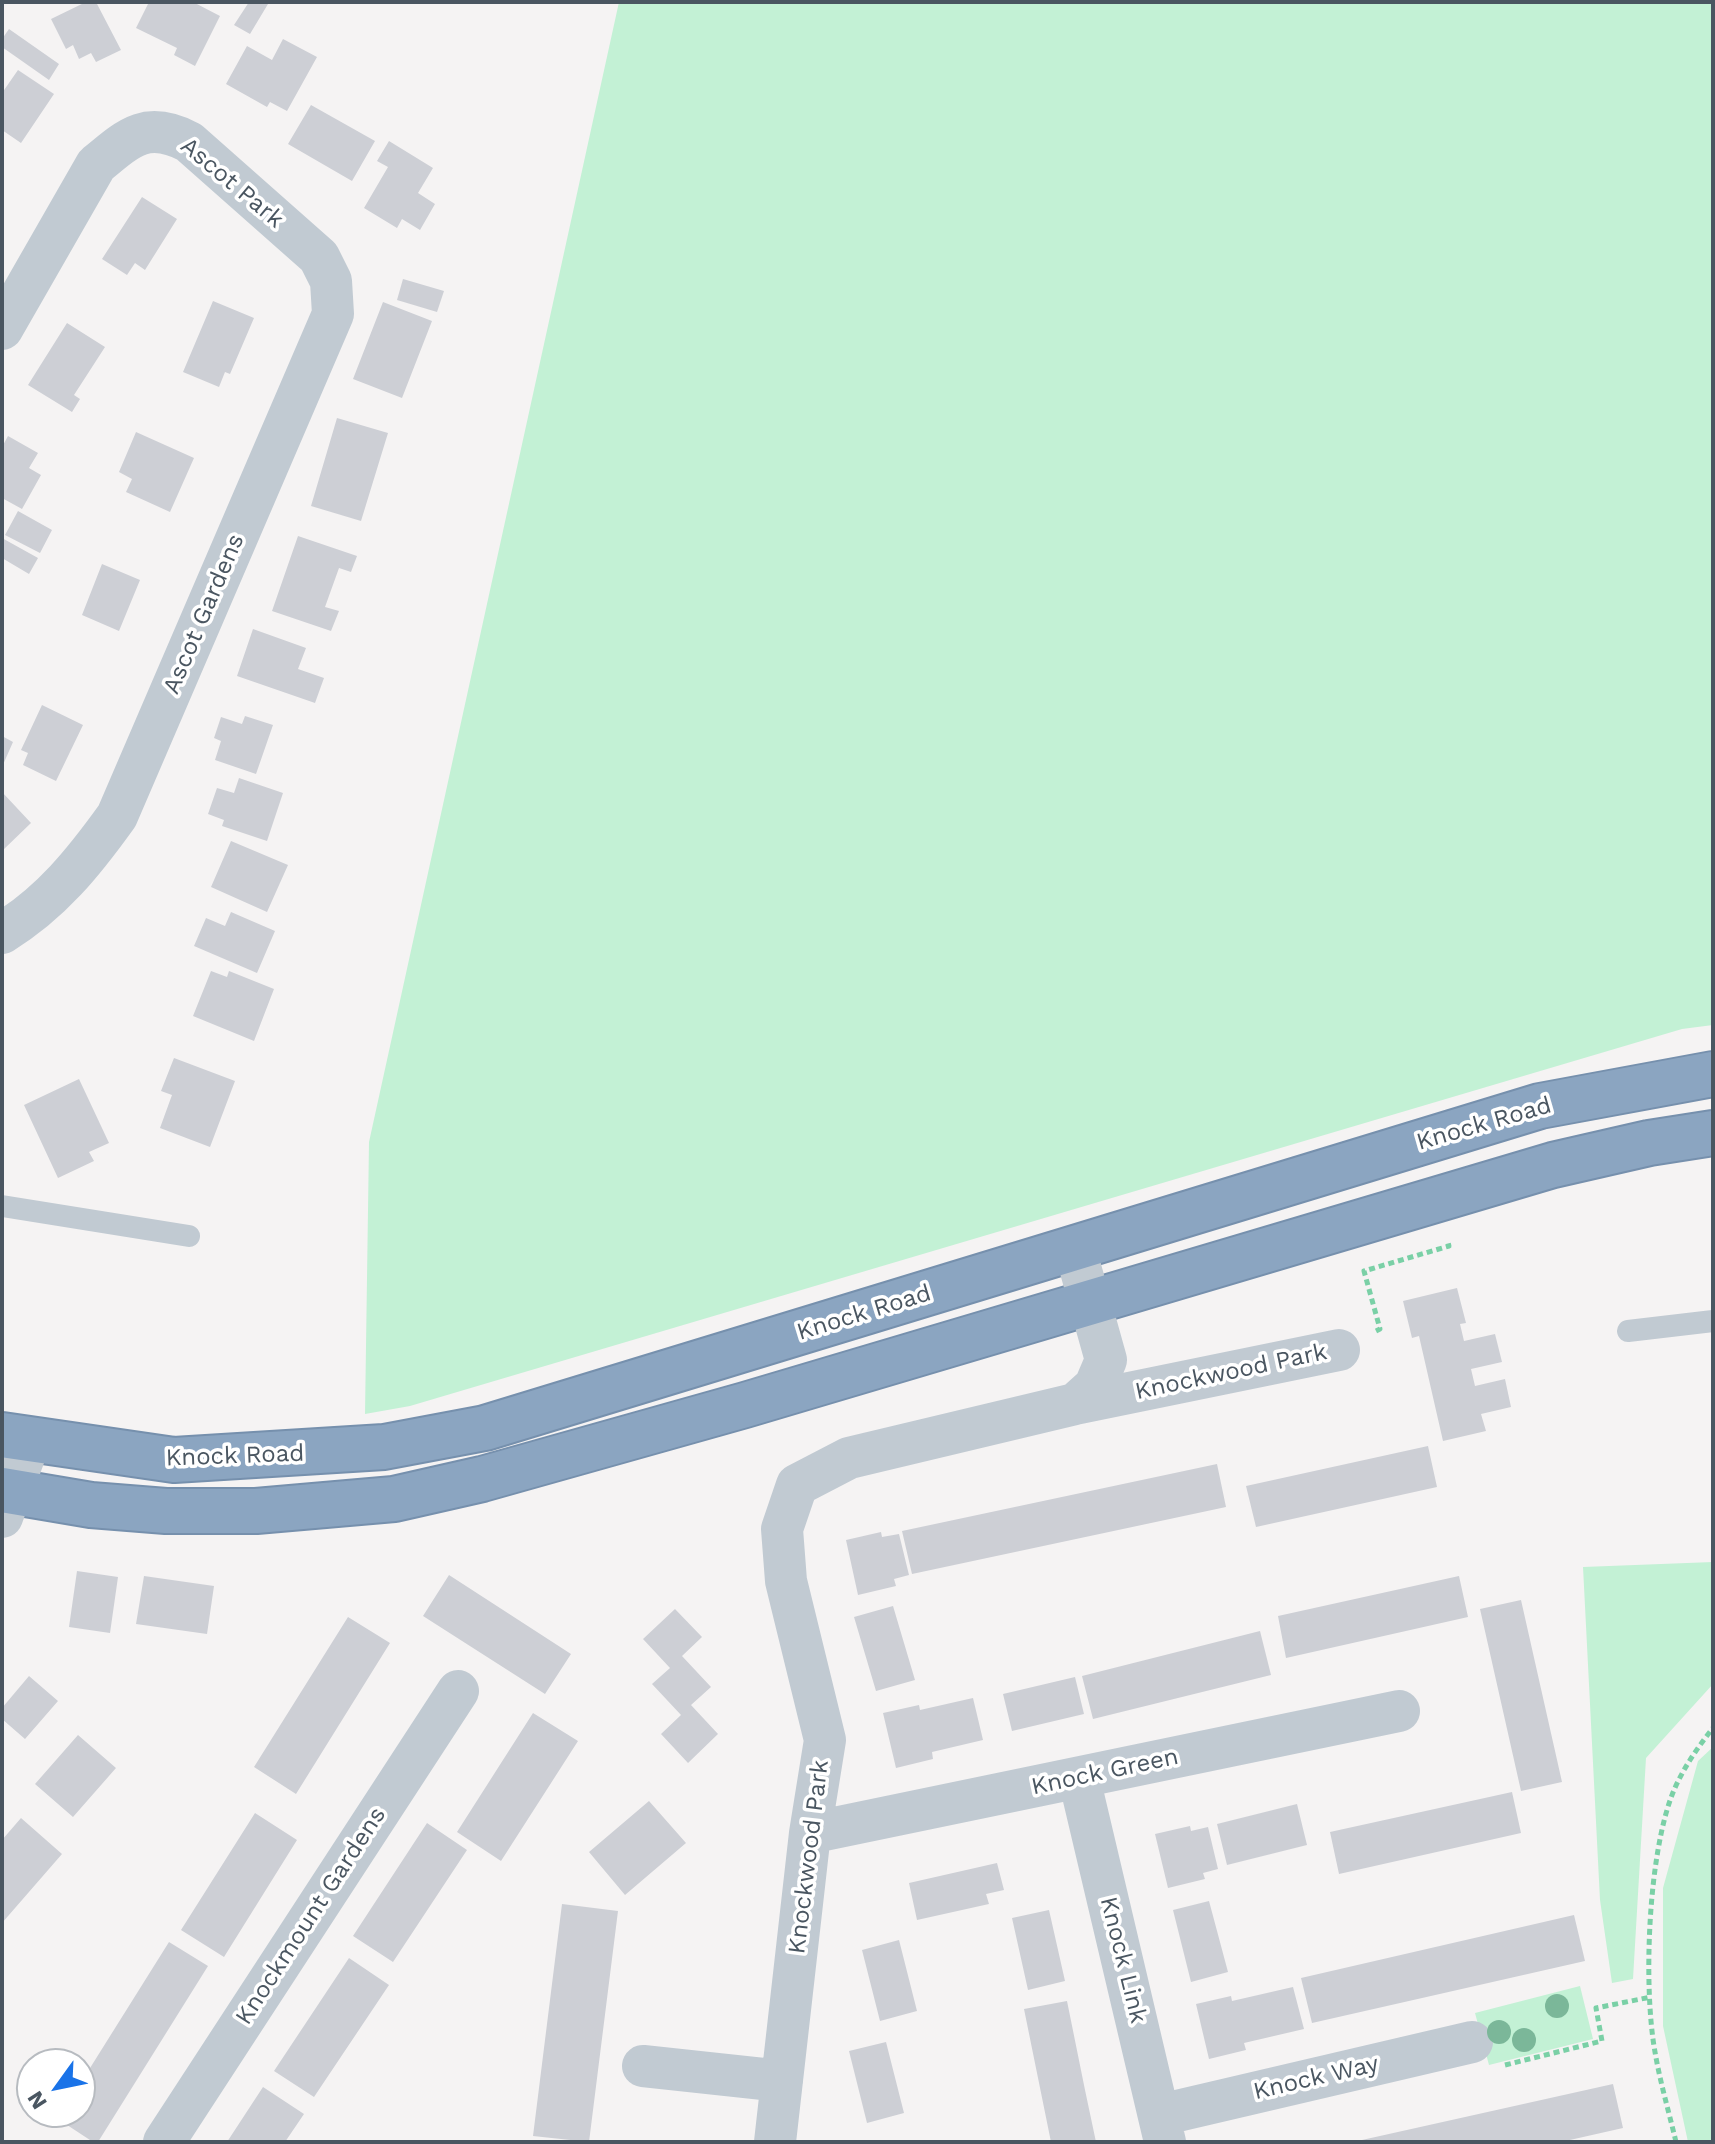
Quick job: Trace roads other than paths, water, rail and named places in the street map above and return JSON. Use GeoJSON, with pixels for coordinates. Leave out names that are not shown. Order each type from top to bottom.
{"type":"FeatureCollection","features":[{"type":"Feature","properties":{"kind":"highway","name":"Knock Road"},"geometry":{"type":"LineString","coordinates":[[16,1438],[174,1460],[384,1447],[485,1428],[1540,1106],[1713,1074]]}},
{"type":"Feature","properties":{"kind":"highway"},"geometry":{"type":"LineString","coordinates":[[5,1500],[166,1511],[256,1511],[394,1499],[482,1479],[730,1409],[1553,1165],[1713,1133]]}},
{"type":"Feature","properties":{"kind":"street","name":"Ascot Park"},"geometry":{"type":"LineString","coordinates":[[2,329],[96,165],[118,146],[143,133],[167,130],[189,142],[319,257]]}},
{"type":"Feature","properties":{"kind":"street","name":"Ascot Gardens"},"geometry":{"type":"LineString","coordinates":[[2,933],[26,918],[77,871],[117,816],[333,314],[331,281],[319,257]]}},
{"type":"Feature","properties":{"kind":"street","name":"Knockwood Park"},"geometry":{"type":"LineString","coordinates":[[1075,1249],[1106,1360],[1095,1386],[1075,1404]]}},
{"type":"Feature","properties":{"kind":"street","name":"Knockwood Park"},"geometry":{"type":"LineString","coordinates":[[775,2142],[810,1833],[825,1740],[786,1581],[782,1529],[797,1485],[849,1458],[1075,1404],[1339,1350]]}},
{"type":"Feature","properties":{"kind":"street"},"geometry":{"type":"LineString","coordinates":[[5,1500],[16,1438]]}},
{"type":"Feature","properties":{"kind":"street","name":"Knockmount Gardens"},"geometry":{"type":"LineString","coordinates":[[164,2142],[458,1691]]}},
{"type":"Feature","properties":{"kind":"street","name":"Knock Green"},"geometry":{"type":"LineString","coordinates":[[810,1833],[1399,1711]]}},
{"type":"Feature","properties":{"kind":"street","name":"Knock Link"},"geometry":{"type":"LineString","coordinates":[[1079,1778],[1162,2128]]}},
{"type":"Feature","properties":{"kind":"street","name":"Knock Way"},"geometry":{"type":"LineString","coordinates":[[1162,2128],[1472,2042]]}},
{"type":"Feature","properties":{"kind":"street"},"geometry":{"type":"LineString","coordinates":[[643,2066],[782,2081]]}},
{"type":"Feature","properties":{"kind":"lane"},"geometry":{"type":"LineString","coordinates":[[2,1206],[189,1236]]}},
{"type":"Feature","properties":{"kind":"lane"},"geometry":{"type":"LineString","coordinates":[[1628,1331],[1713,1321]]}}]}
